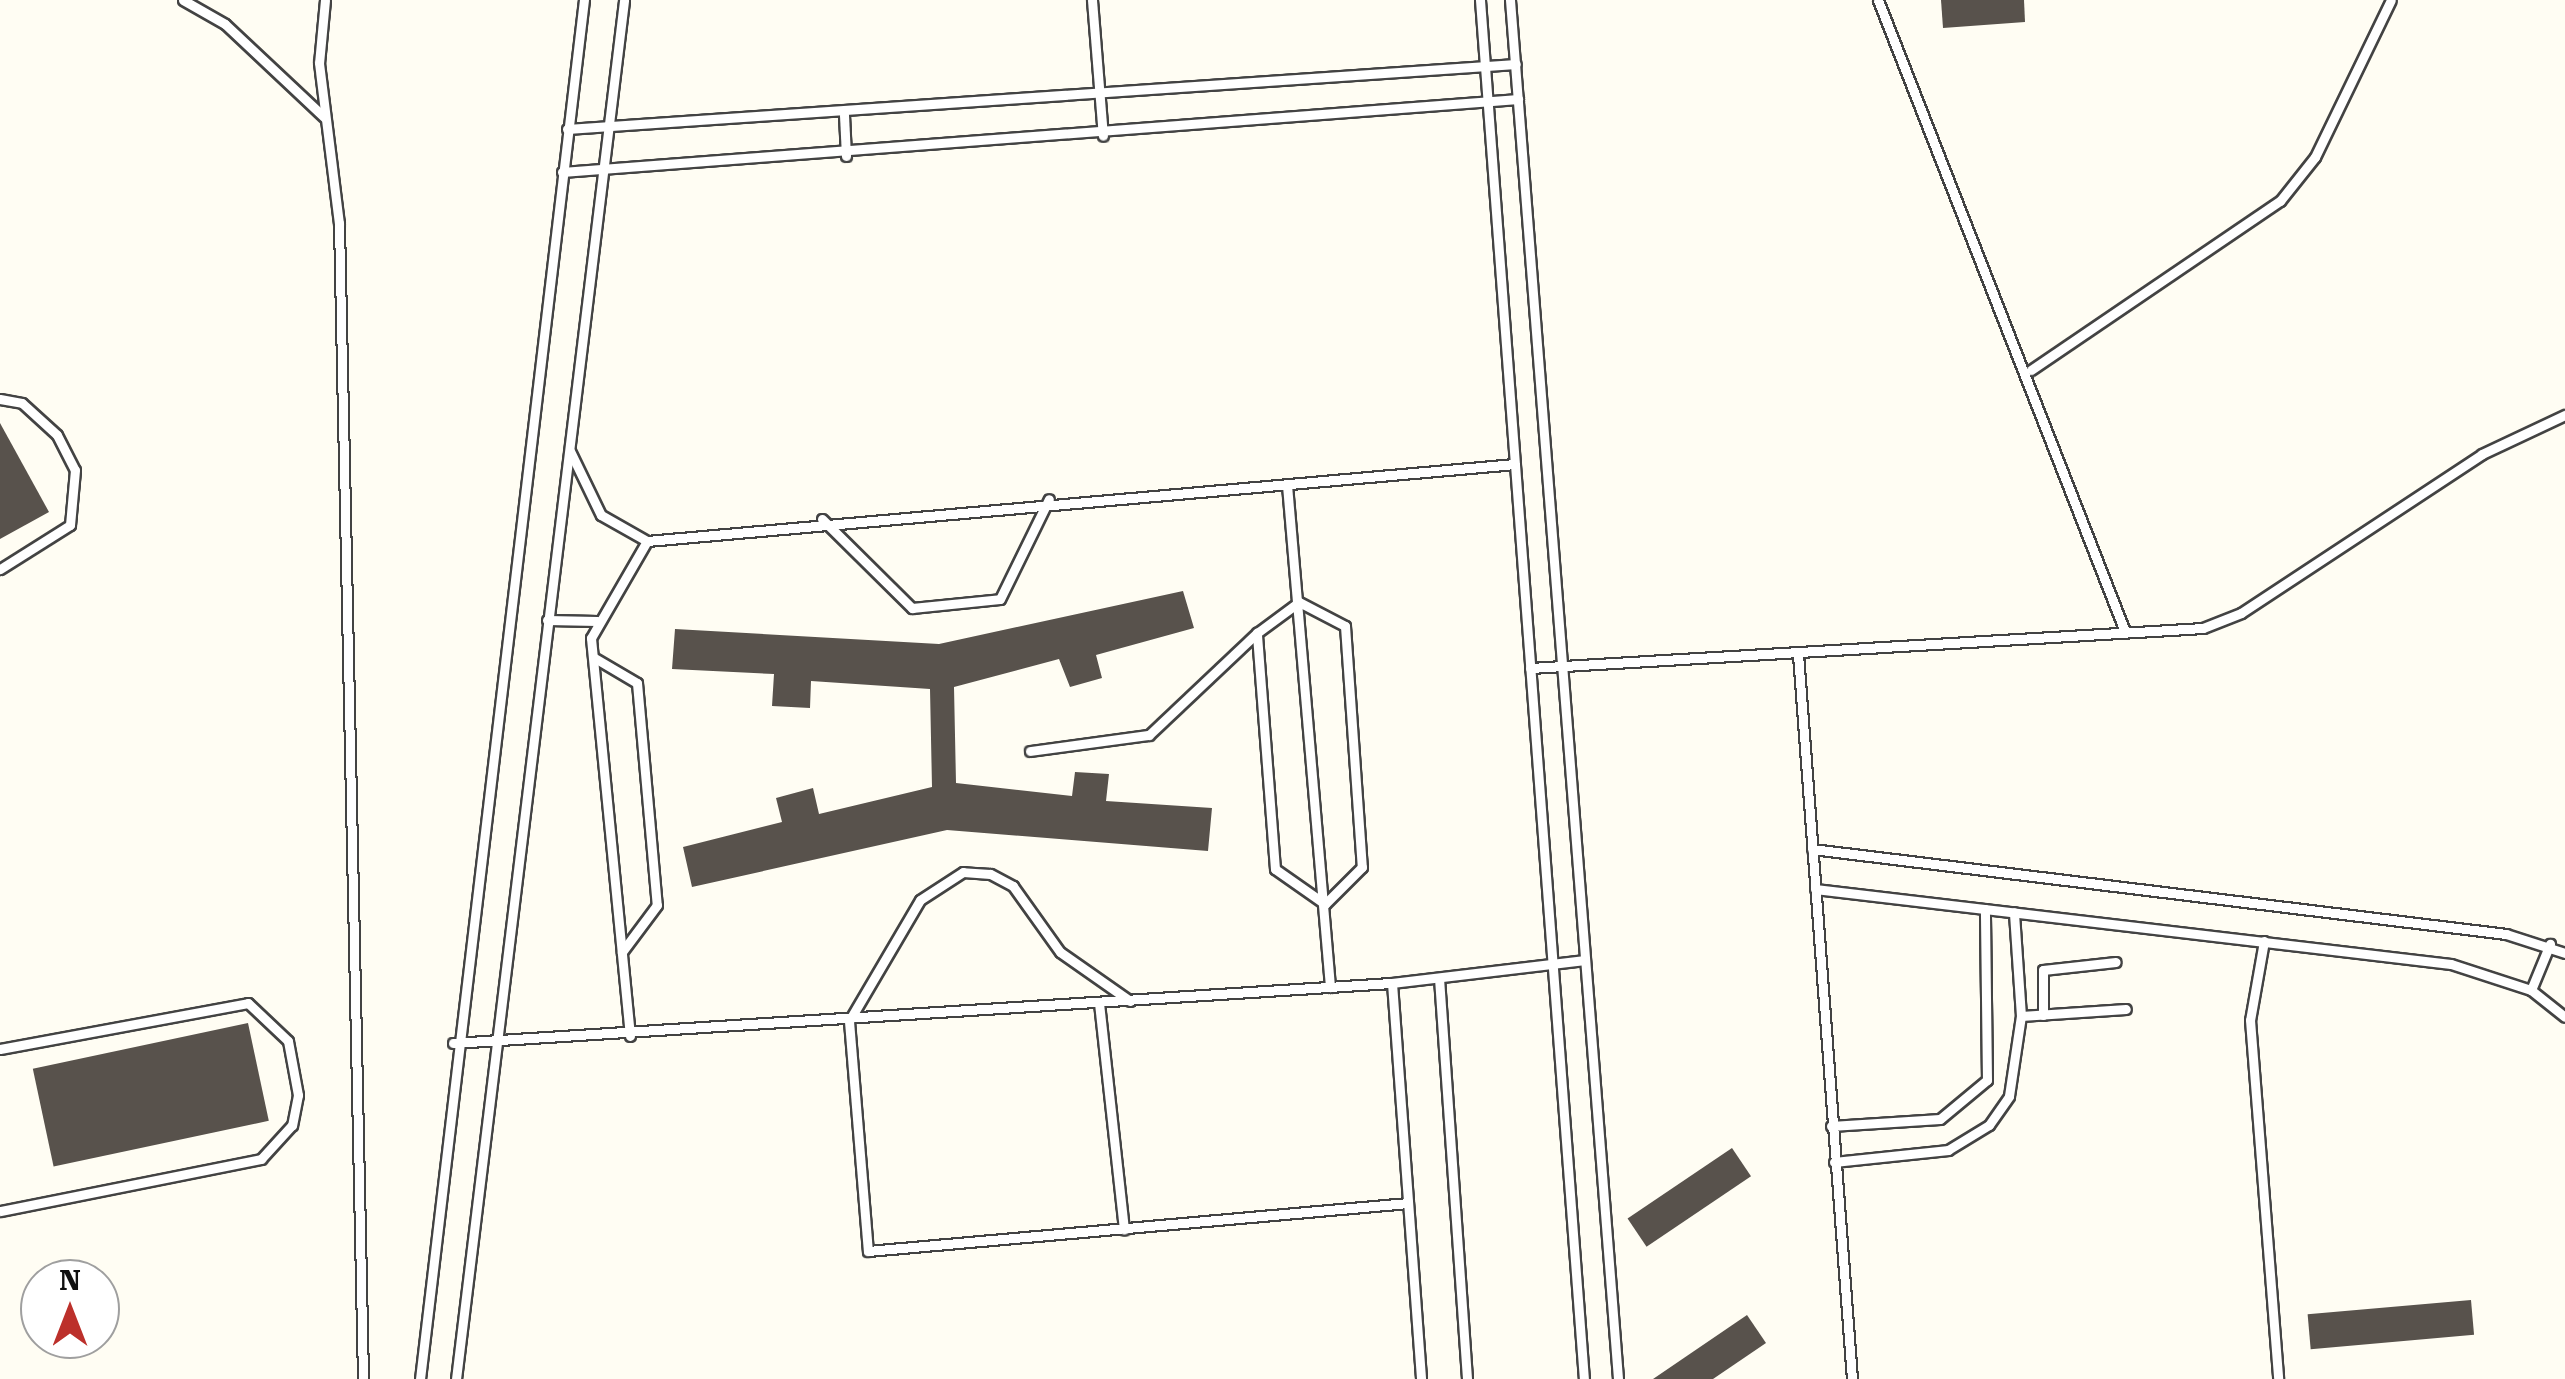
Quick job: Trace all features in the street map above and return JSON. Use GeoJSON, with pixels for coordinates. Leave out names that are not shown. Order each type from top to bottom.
{"type":"FeatureCollection","features":[{"type":"Feature","properties":{"kind":"lane"},"geometry":{"type":"LineString","coordinates":[[183,0],[226,24],[324,117]]}},
{"type":"Feature","properties":{"kind":"lane"},"geometry":{"type":"LineString","coordinates":[[325,0],[324,117],[339,223],[363,1379]]}},
{"type":"Feature","properties":{"kind":"lane"},"geometry":{"type":"LineString","coordinates":[[420,1379],[453,1043],[584,0]]}},
{"type":"Feature","properties":{"kind":"lane"},"geometry":{"type":"LineString","coordinates":[[456,1379],[624,0]]}},
{"type":"Feature","properties":{"kind":"lane"},"geometry":{"type":"LineString","coordinates":[[1092,0],[1103,136]]}},
{"type":"Feature","properties":{"kind":"lane"},"geometry":{"type":"LineString","coordinates":[[1480,0],[1584,1379]]}},
{"type":"Feature","properties":{"kind":"lane"},"geometry":{"type":"LineString","coordinates":[[1510,0],[1618,1379]]}},
{"type":"Feature","properties":{"kind":"lane"},"geometry":{"type":"LineString","coordinates":[[1878,0],[2030,370],[2124,629]]}},
{"type":"Feature","properties":{"kind":"lane"},"geometry":{"type":"LineString","coordinates":[[2030,370],[2280,201],[2315,157],[2391,0]]}},
{"type":"Feature","properties":{"kind":"lane"},"geometry":{"type":"LineString","coordinates":[[567,129],[608,130],[844,114],[1516,64]]}},
{"type":"Feature","properties":{"kind":"lane"},"geometry":{"type":"LineString","coordinates":[[562,172],[603,174],[846,156],[1518,99]]}},
{"type":"Feature","properties":{"kind":"lane"},"geometry":{"type":"LineString","coordinates":[[844,114],[846,156]]}},
{"type":"Feature","properties":{"kind":"lane"},"geometry":{"type":"LineString","coordinates":[[0,398],[22,403],[57,435],[75,470],[70,525],[0,569]]}},
{"type":"Feature","properties":{"kind":"lane"},"geometry":{"type":"LineString","coordinates":[[1530,668],[1798,654],[2124,629],[2203,628],[2241,613],[2482,454],[2565,415]]}},
{"type":"Feature","properties":{"kind":"lane"},"geometry":{"type":"LineString","coordinates":[[568,446],[592,504],[647,541],[822,519],[1515,464]]}},
{"type":"Feature","properties":{"kind":"lane"},"geometry":{"type":"LineString","coordinates":[[1287,485],[1330,988]]}},
{"type":"Feature","properties":{"kind":"lane"},"geometry":{"type":"LineString","coordinates":[[822,519],[912,608],[1000,599],[1049,499]]}},
{"type":"Feature","properties":{"kind":"lane"},"geometry":{"type":"LineString","coordinates":[[630,1036],[593,656],[597,621],[647,541]]}},
{"type":"Feature","properties":{"kind":"lane"},"geometry":{"type":"LineString","coordinates":[[1030,751],[1149,735],[1257,633],[1300,602]]}},
{"type":"Feature","properties":{"kind":"lane"},"geometry":{"type":"LineString","coordinates":[[1300,602],[1345,626],[1362,867],[1325,904]]}},
{"type":"Feature","properties":{"kind":"lane"},"geometry":{"type":"LineString","coordinates":[[546,620],[597,621]]}},
{"type":"Feature","properties":{"kind":"lane"},"geometry":{"type":"LineString","coordinates":[[1257,633],[1274,869],[1325,904]]}},
{"type":"Feature","properties":{"kind":"lane"},"geometry":{"type":"LineString","coordinates":[[1798,654],[1852,1379]]}},
{"type":"Feature","properties":{"kind":"lane"},"geometry":{"type":"LineString","coordinates":[[593,656],[637,683],[657,905],[622,952]]}},
{"type":"Feature","properties":{"kind":"lane"},"geometry":{"type":"LineString","coordinates":[[1812,849],[2550,944],[2565,953]]}},
{"type":"Feature","properties":{"kind":"lane"},"geometry":{"type":"LineString","coordinates":[[1130,1001],[1060,952],[1013,886],[964,872],[920,900],[848,1021],[868,1251],[1408,1203]]}},
{"type":"Feature","properties":{"kind":"lane"},"geometry":{"type":"LineString","coordinates":[[1815,889],[2452,964],[2531,990],[2565,1017]]}},
{"type":"Feature","properties":{"kind":"lane"},"geometry":{"type":"LineString","coordinates":[[1831,1126],[1940,1118],[1987,1080],[1985,909]]}},
{"type":"Feature","properties":{"kind":"lane"},"geometry":{"type":"LineString","coordinates":[[1834,1162],[1948,1150],[1989,1125],[2009,1096],[2022,1016],[2014,912]]}},
{"type":"Feature","properties":{"kind":"lane"},"geometry":{"type":"LineString","coordinates":[[2264,941],[2250,1020],[2278,1379]]}},
{"type":"Feature","properties":{"kind":"lane"},"geometry":{"type":"LineString","coordinates":[[2531,990],[2550,944]]}},
{"type":"Feature","properties":{"kind":"lane"},"geometry":{"type":"LineString","coordinates":[[453,1043],[496,1045],[1330,988],[1585,960]]}},
{"type":"Feature","properties":{"kind":"lane"},"geometry":{"type":"LineString","coordinates":[[2042,1015],[2043,970],[2116,962]]}},
{"type":"Feature","properties":{"kind":"lane"},"geometry":{"type":"LineString","coordinates":[[1439,978],[1467,1379]]}},
{"type":"Feature","properties":{"kind":"lane"},"geometry":{"type":"LineString","coordinates":[[1392,983],[1421,1379]]}},
{"type":"Feature","properties":{"kind":"lane"},"geometry":{"type":"LineString","coordinates":[[0,1049],[248,1003],[288,1041],[298,1095],[292,1125],[261,1159],[0,1211]]}},
{"type":"Feature","properties":{"kind":"lane"},"geometry":{"type":"LineString","coordinates":[[1099,1003],[1124,1230]]}},
{"type":"Feature","properties":{"kind":"lane"},"geometry":{"type":"LineString","coordinates":[[2022,1016],[2126,1009]]}},
{"type":"Feature","properties":{"kind":"building"},"geometry":{"type":"Polygon","coordinates":[[[1941,0],[2024,0],[2025,22],[1943,28],[1941,0]]]}},
{"type":"Feature","properties":{"kind":"building"},"geometry":{"type":"Polygon","coordinates":[[[0,423],[49,512],[0,539],[0,423]]]}},
{"type":"Feature","properties":{"kind":"building"},"geometry":{"type":"Polygon","coordinates":[[[1183,591],[1194,628],[1096,655],[1102,678],[1070,687],[1059,659],[954,687],[956,783],[1072,796],[1075,772],[1109,774],[1106,801],[1212,808],[1208,851],[947,830],[692,887],[683,847],[782,822],[776,798],[813,788],[819,814],[932,787],[930,689],[811,681],[810,708],[772,706],[774,674],[672,669],[675,629],[939,644],[1183,591]]]}},
{"type":"Feature","properties":{"kind":"building"},"geometry":{"type":"Polygon","coordinates":[[[248,1023],[269,1121],[54,1167],[33,1069],[248,1023]]]}},
{"type":"Feature","properties":{"kind":"building"},"geometry":{"type":"Polygon","coordinates":[[[1732,1148],[1751,1176],[1647,1247],[1628,1218],[1732,1148]]]}},
{"type":"Feature","properties":{"kind":"building"},"geometry":{"type":"Polygon","coordinates":[[[2471,1300],[2474,1335],[2311,1349],[2308,1314],[2471,1300]]]}},
{"type":"Feature","properties":{"kind":"building"},"geometry":{"type":"Polygon","coordinates":[[[1747,1315],[1766,1343],[1713,1379],[1653,1379],[1747,1315]]]}}]}
